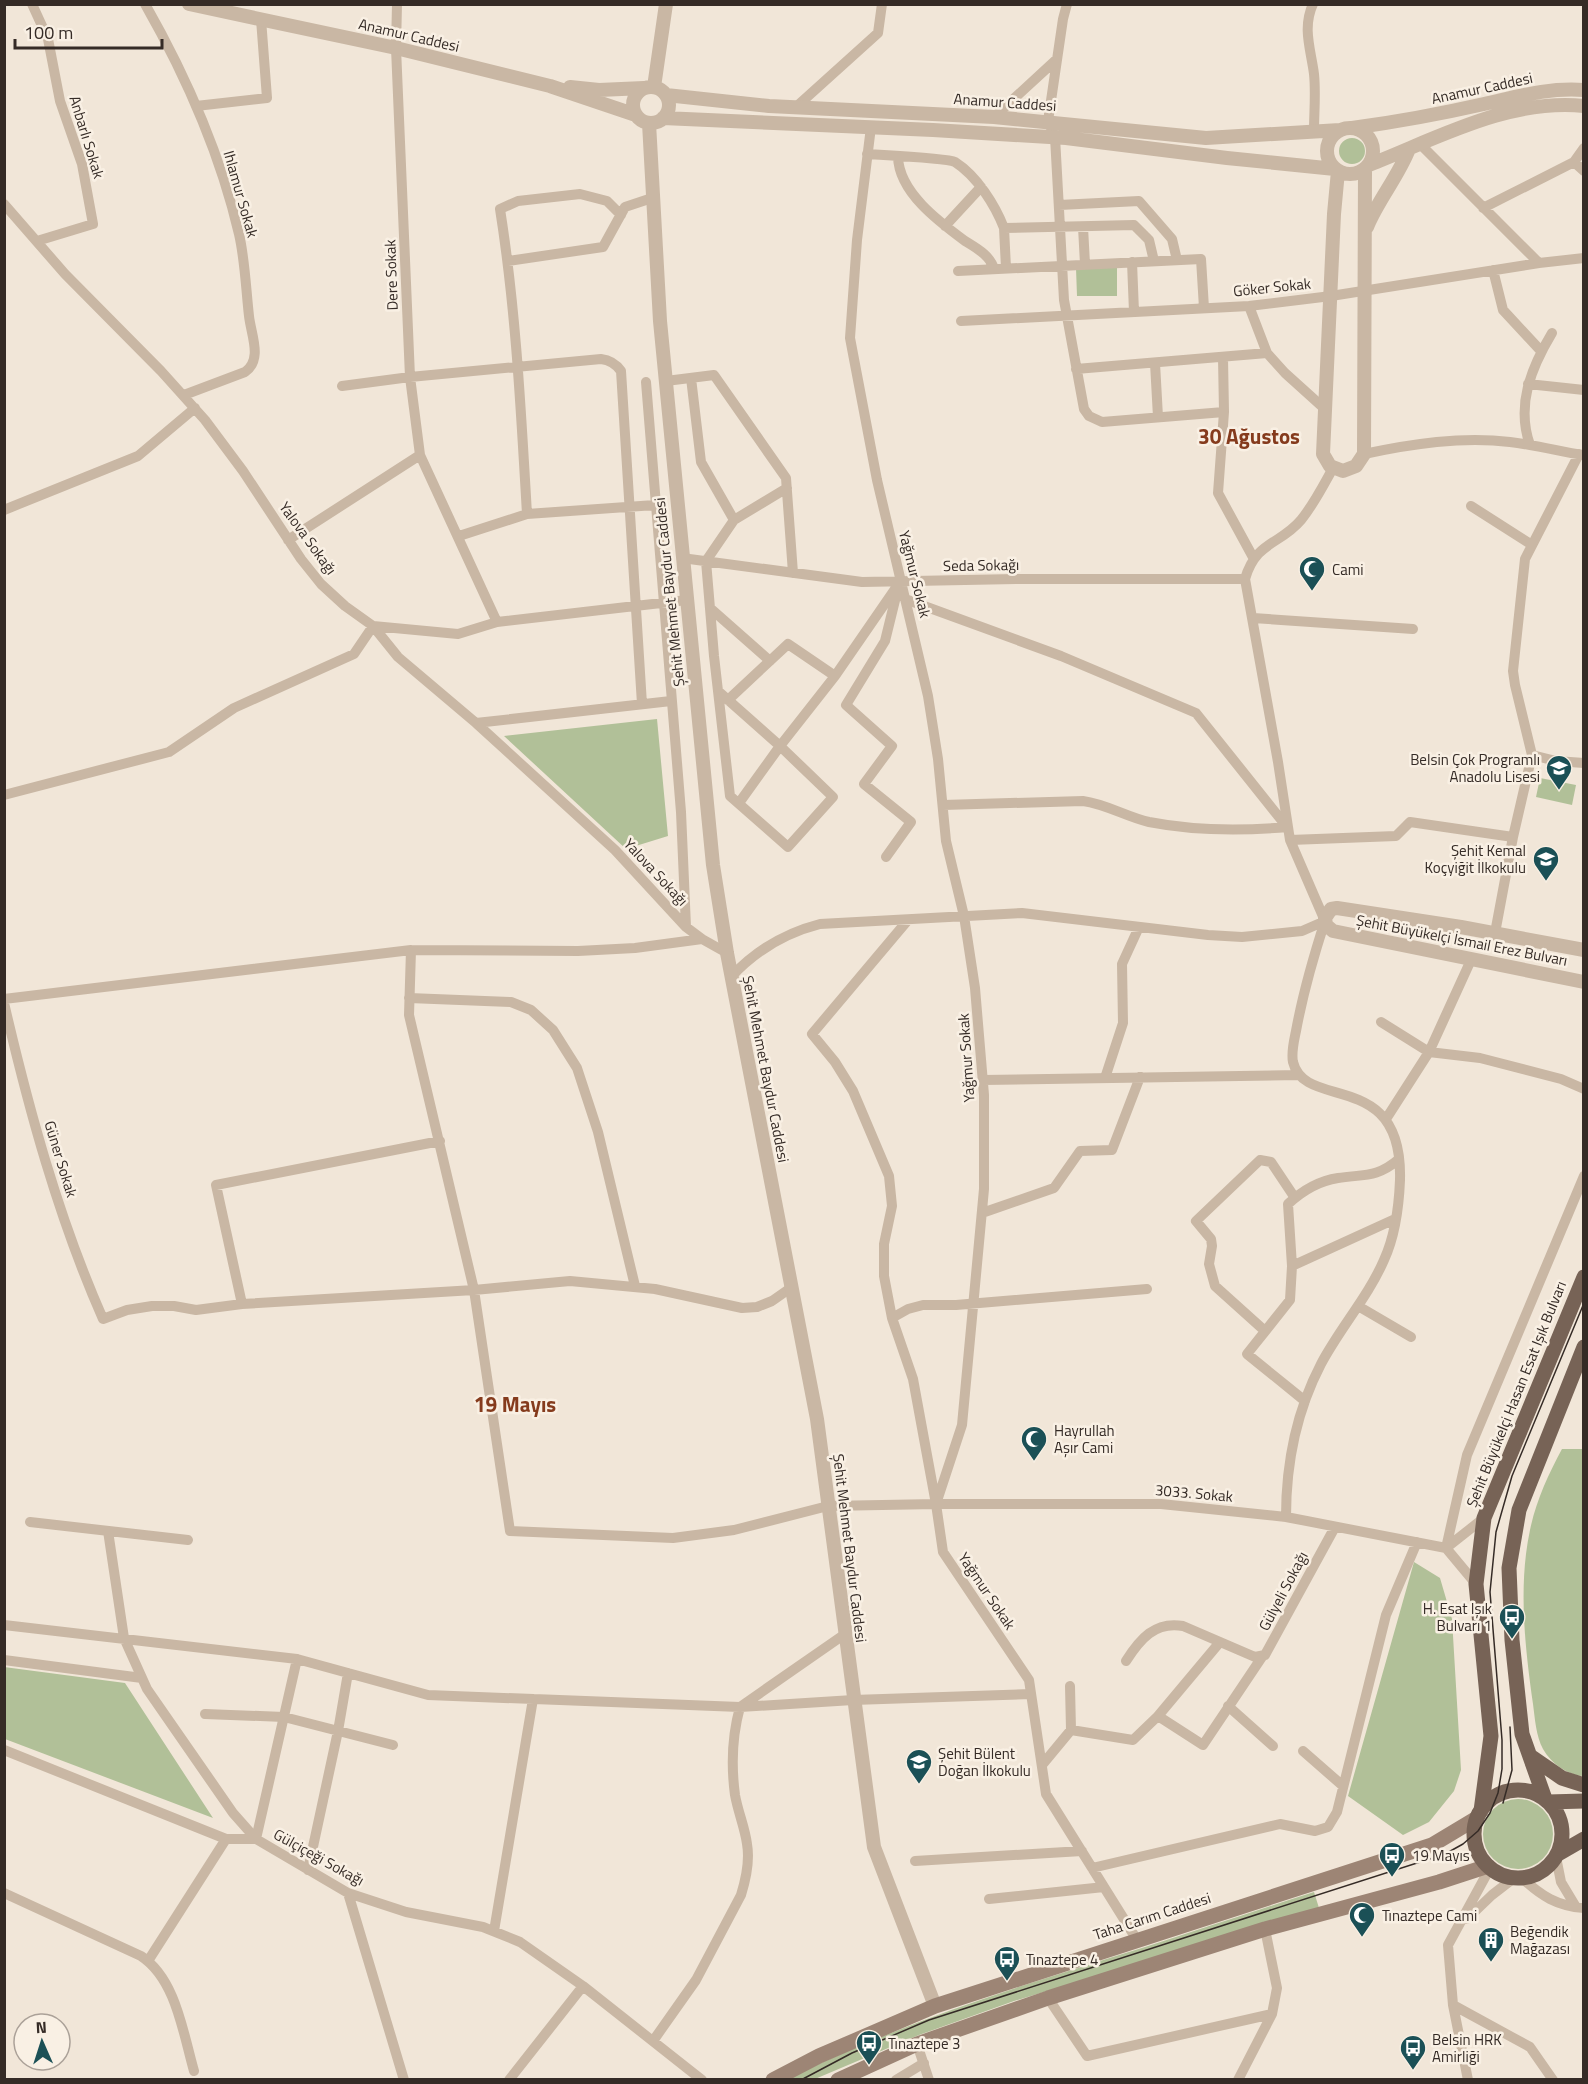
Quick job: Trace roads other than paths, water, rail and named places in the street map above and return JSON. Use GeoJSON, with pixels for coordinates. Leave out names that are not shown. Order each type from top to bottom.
{"type":"FeatureCollection","features":[{"type":"Feature","properties":{"kind":"main road","name":"Şehit Büyükelçi Hasan Esat Işık Bulvarı"},"geometry":{"type":"LineString","coordinates":[[1479,1815],[1491,1736],[1476,1584],[1484,1518],[1584,1277]]}},
{"type":"Feature","properties":{"kind":"main road"},"geometry":{"type":"LineString","coordinates":[[1546,1800],[1522,1734],[1520,1722],[1512,1640],[1509,1568],[1519,1510],[1584,1347]]}},
{"type":"Feature","properties":{"kind":"main road"},"geometry":{"type":"LineString","coordinates":[[1530,1756],[1562,1778],[1584,1785]]}},
{"type":"Feature","properties":{"kind":"main road"},"geometry":{"type":"LineString","coordinates":[[1557,1856],[1562,1842],[1562,1826],[1556,1811],[1546,1800],[1530,1792],[1512,1791],[1491,1799],[1479,1815],[1474,1834],[1475,1842],[1481,1858],[1499,1874],[1518,1878],[1538,1874],[1557,1856],[1584,1839]]}},
{"type":"Feature","properties":{"kind":"main road"},"geometry":{"type":"LineString","coordinates":[[1546,1800],[1584,1801]]}},
{"type":"Feature","properties":{"kind":"main road","name":"Taha Carım Caddesi"},"geometry":{"type":"LineString","coordinates":[[773,2079],[819,2056],[935,2006],[1432,1845],[1479,1815]]}},
{"type":"Feature","properties":{"kind":"main road"},"geometry":{"type":"LineString","coordinates":[[838,2079],[918,2044],[1048,1998],[1265,1929],[1489,1867]]}},
{"type":"Feature","properties":{"kind":"street","name":"Anbarlı Sokak"},"geometry":{"type":"LineString","coordinates":[[32,4],[48,39],[60,101],[82,164],[93,224],[37,241]]}},
{"type":"Feature","properties":{"kind":"street","name":"Ihlamur Sokak"},"geometry":{"type":"LineString","coordinates":[[146,4],[175,60],[213,148],[240,236],[255,358],[252,366],[245,372],[184,395]]}},
{"type":"Feature","properties":{"kind":"street","name":"Anamur Caddesi"},"geometry":{"type":"LineString","coordinates":[[189,4],[396,48],[549,86]]}},
{"type":"Feature","properties":{"kind":"street","name":"Dere Sokak"},"geometry":{"type":"LineString","coordinates":[[397,4],[396,48],[410,377],[420,455],[497,622]]}},
{"type":"Feature","properties":{"kind":"street"},"geometry":{"type":"LineString","coordinates":[[549,86],[599,90],[649,87],[659,88],[666,95],[669,104],[663,118],[659,121],[649,123],[639,118],[636,114],[634,100],[649,87],[666,4]]}},
{"type":"Feature","properties":{"kind":"street"},"geometry":{"type":"LineString","coordinates":[[1067,4],[1048,122],[1055,137],[1067,316],[1082,405],[1093,419],[1107,422],[1224,412]]}},
{"type":"Feature","properties":{"kind":"street"},"geometry":{"type":"LineString","coordinates":[[1313,4],[1308,17],[1307,33],[1315,77],[1314,131]]}},
{"type":"Feature","properties":{"kind":"street"},"geometry":{"type":"LineString","coordinates":[[796,107],[878,33],[880,6]]}},
{"type":"Feature","properties":{"kind":"street"},"geometry":{"type":"LineString","coordinates":[[196,106],[267,98],[261,19]]}},
{"type":"Feature","properties":{"kind":"street"},"geometry":{"type":"LineString","coordinates":[[994,117],[1057,59]]}},
{"type":"Feature","properties":{"kind":"street"},"geometry":{"type":"LineString","coordinates":[[549,86],[602,105],[636,114]]}},
{"type":"Feature","properties":{"kind":"street","name":"Anamur Caddesi"},"geometry":{"type":"LineString","coordinates":[[666,95],[796,107],[994,117],[1206,138],[1346,129],[1395,123],[1536,92],[1584,90]]}},
{"type":"Feature","properties":{"kind":"street","name":"Anamur Caddesi"},"geometry":{"type":"LineString","coordinates":[[1367,167],[1470,124],[1548,105],[1584,106]]}},
{"type":"Feature","properties":{"kind":"street"},"geometry":{"type":"LineString","coordinates":[[663,118],[1055,137],[1336,170],[1349,175],[1367,167]]}},
{"type":"Feature","properties":{"kind":"street","name":"Şehit Mehmet Baydur Caddesi"},"geometry":{"type":"LineString","coordinates":[[649,123],[652,198],[666,381],[713,865],[731,977],[817,1419],[874,1847],[935,2006]]}},
{"type":"Feature","properties":{"kind":"street","name":"Yağmur Sokak"},"geometry":{"type":"LineString","coordinates":[[871,128],[857,240],[850,338],[877,480],[928,696],[938,759],[946,841],[963,916],[975,988],[983,1080],[985,1158],[982,1213],[962,1425],[936,1503],[943,1552],[1029,1680],[1046,1794],[1137,1940]]}},
{"type":"Feature","properties":{"kind":"street"},"geometry":{"type":"LineString","coordinates":[[1346,129],[1363,132],[1371,142],[1373,153],[1367,167],[1364,454],[1360,463],[1352,469],[1343,471],[1326,462],[1323,454],[1336,170],[1328,160],[1327,148],[1331,138],[1346,129]]}},
{"type":"Feature","properties":{"kind":"street"},"geometry":{"type":"LineString","coordinates":[[1365,232],[1376,208],[1414,147],[1483,208],[1539,263]]}},
{"type":"Feature","properties":{"kind":"street"},"geometry":{"type":"LineString","coordinates":[[1483,208],[1574,162],[1584,148]]}},
{"type":"Feature","properties":{"kind":"street"},"geometry":{"type":"LineString","coordinates":[[867,154],[954,161],[981,187],[998,212],[1004,228],[1000,268]]}},
{"type":"Feature","properties":{"kind":"street"},"geometry":{"type":"LineString","coordinates":[[898,157],[899,172],[904,183],[945,226],[1000,268]]}},
{"type":"Feature","properties":{"kind":"street"},"geometry":{"type":"LineString","coordinates":[[1574,162],[1584,171]]}},
{"type":"Feature","properties":{"kind":"street"},"geometry":{"type":"LineString","coordinates":[[945,226],[981,187]]}},
{"type":"Feature","properties":{"kind":"street"},"geometry":{"type":"LineString","coordinates":[[527,514],[519,366],[500,209],[518,201],[580,194],[607,201],[621,215]]}},
{"type":"Feature","properties":{"kind":"street"},"geometry":{"type":"LineString","coordinates":[[508,261],[603,247],[625,207],[652,198]]}},
{"type":"Feature","properties":{"kind":"street"},"geometry":{"type":"LineString","coordinates":[[1059,205],[1139,201],[1172,239],[1177,260]]}},
{"type":"Feature","properties":{"kind":"street","name":"Yalova Sokağı"},"geometry":{"type":"LineString","coordinates":[[4,204],[65,274],[195,408],[243,471],[288,540],[321,584],[372,626],[398,657],[476,723],[615,850],[686,927],[727,953]]}},
{"type":"Feature","properties":{"kind":"street"},"geometry":{"type":"LineString","coordinates":[[1004,228],[1134,225],[1149,240],[1155,261]]}},
{"type":"Feature","properties":{"kind":"street"},"geometry":{"type":"LineString","coordinates":[[1083,227],[1085,264]]}},
{"type":"Feature","properties":{"kind":"street","name":"Göker Sokak"},"geometry":{"type":"LineString","coordinates":[[962,321],[1249,306],[1584,258]]}},
{"type":"Feature","properties":{"kind":"street"},"geometry":{"type":"LineString","coordinates":[[958,271],[1202,259],[1204,308]]}},
{"type":"Feature","properties":{"kind":"street"},"geometry":{"type":"LineString","coordinates":[[1132,262],[1134,312]]}},
{"type":"Feature","properties":{"kind":"street"},"geometry":{"type":"LineString","coordinates":[[1493,270],[1503,310],[1541,351]]}},
{"type":"Feature","properties":{"kind":"street"},"geometry":{"type":"LineString","coordinates":[[1249,306],[1267,353],[1285,373],[1326,410]]}},
{"type":"Feature","properties":{"kind":"street"},"geometry":{"type":"LineString","coordinates":[[1530,445],[1524,424],[1528,384],[1541,351],[1552,333]]}},
{"type":"Feature","properties":{"kind":"street"},"geometry":{"type":"LineString","coordinates":[[1076,369],[1267,353]]}},
{"type":"Feature","properties":{"kind":"street"},"geometry":{"type":"LineString","coordinates":[[1223,358],[1224,412],[1218,493],[1254,560]]}},
{"type":"Feature","properties":{"kind":"street"},"geometry":{"type":"LineString","coordinates":[[342,386],[410,377],[601,359],[610,361],[618,367],[621,371],[642,704]]}},
{"type":"Feature","properties":{"kind":"street"},"geometry":{"type":"LineString","coordinates":[[1155,363],[1158,417]]}},
{"type":"Feature","properties":{"kind":"street"},"geometry":{"type":"LineString","coordinates":[[666,381],[714,375],[786,478],[793,573]]}},
{"type":"Feature","properties":{"kind":"street"},"geometry":{"type":"LineString","coordinates":[[692,378],[701,462],[734,520]]}},
{"type":"Feature","properties":{"kind":"street"},"geometry":{"type":"LineString","coordinates":[[646,382],[670,701],[681,812],[686,927]]}},
{"type":"Feature","properties":{"kind":"street"},"geometry":{"type":"LineString","coordinates":[[1528,384],[1584,390]]}},
{"type":"Feature","properties":{"kind":"street"},"geometry":{"type":"LineString","coordinates":[[4,510],[138,456],[195,408]]}},
{"type":"Feature","properties":{"kind":"street"},"geometry":{"type":"LineString","coordinates":[[1364,454],[1411,445],[1462,441],[1530,445],[1581,454],[1525,559],[1513,671],[1532,755],[1513,837],[1495,933]]}},
{"type":"Feature","properties":{"kind":"street"},"geometry":{"type":"LineString","coordinates":[[288,540],[420,455]]}},
{"type":"Feature","properties":{"kind":"street"},"geometry":{"type":"LineString","coordinates":[[1286,1517],[1290,1458],[1305,1401],[1321,1364],[1385,1259],[1395,1220],[1400,1185],[1396,1140],[1386,1119],[1364,1101],[1306,1082],[1299,1075],[1294,1064],[1292,1052],[1304,989],[1329,926],[1290,840],[1245,579],[1254,560],[1267,545],[1288,532],[1302,519],[1334,468]]}},
{"type":"Feature","properties":{"kind":"street"},"geometry":{"type":"LineString","coordinates":[[718,691],[833,797],[788,847],[730,796],[718,691],[706,561],[734,520],[787,488]]}},
{"type":"Feature","properties":{"kind":"street"},"geometry":{"type":"LineString","coordinates":[[459,536],[527,514],[655,505]]}},
{"type":"Feature","properties":{"kind":"street"},"geometry":{"type":"LineString","coordinates":[[1471,506],[1532,545]]}},
{"type":"Feature","properties":{"kind":"street","name":"Seda Sokağı"},"geometry":{"type":"LineString","coordinates":[[682,558],[862,582],[1245,579]]}},
{"type":"Feature","properties":{"kind":"street"},"geometry":{"type":"LineString","coordinates":[[739,803],[780,746],[836,676],[900,581]]}},
{"type":"Feature","properties":{"kind":"street"},"geometry":{"type":"LineString","coordinates":[[886,857],[911,822],[864,784],[892,746],[846,705],[885,641],[900,581]]}},
{"type":"Feature","properties":{"kind":"street"},"geometry":{"type":"LineString","coordinates":[[905,599],[1071,659],[1196,713],[1288,827]]}},
{"type":"Feature","properties":{"kind":"street"},"geometry":{"type":"LineString","coordinates":[[4,795],[169,752],[234,708],[354,654],[372,626],[458,634],[497,622],[687,600]]}},
{"type":"Feature","properties":{"kind":"street"},"geometry":{"type":"LineString","coordinates":[[710,608],[770,661]]}},
{"type":"Feature","properties":{"kind":"street"},"geometry":{"type":"LineString","coordinates":[[1252,618],[1413,629]]}},
{"type":"Feature","properties":{"kind":"street"},"geometry":{"type":"LineString","coordinates":[[728,700],[788,644],[836,676]]}},
{"type":"Feature","properties":{"kind":"street"},"geometry":{"type":"LineString","coordinates":[[476,723],[670,701]]}},
{"type":"Feature","properties":{"kind":"street"},"geometry":{"type":"LineString","coordinates":[[1532,755],[1556,761],[1584,763]]}},
{"type":"Feature","properties":{"kind":"street"},"geometry":{"type":"LineString","coordinates":[[943,805],[1083,801],[1136,818],[1187,827],[1238,830],[1288,827]]}},
{"type":"Feature","properties":{"kind":"street"},"geometry":{"type":"LineString","coordinates":[[1290,840],[1396,836],[1410,822],[1513,837]]}},
{"type":"Feature","properties":{"kind":"street","name":"Şehit Büyükelçi İsmail Erez Bulvarı"},"geometry":{"type":"LineString","coordinates":[[1584,950],[1495,933],[1337,908],[1328,912],[1329,926],[1471,960],[1584,982]]}},
{"type":"Feature","properties":{"kind":"street"},"geometry":{"type":"LineString","coordinates":[[731,977],[762,949],[784,936],[820,924],[1022,913],[1208,935],[1251,937],[1329,926]]}},
{"type":"Feature","properties":{"kind":"street"},"geometry":{"type":"LineString","coordinates":[[908,920],[813,1034],[854,1091],[889,1176],[892,1206],[884,1244],[883,1265],[892,1318],[913,1379],[936,1503]]}},
{"type":"Feature","properties":{"kind":"street"},"geometry":{"type":"LineString","coordinates":[[1105,1078],[1124,1023],[1122,964],[1140,927]]}},
{"type":"Feature","properties":{"kind":"street"},"geometry":{"type":"LineString","coordinates":[[4,1001],[411,950],[578,951],[635,948],[702,939]]}},
{"type":"Feature","properties":{"kind":"street"},"geometry":{"type":"LineString","coordinates":[[411,950],[409,1015],[474,1290]]}},
{"type":"Feature","properties":{"kind":"street"},"geometry":{"type":"LineString","coordinates":[[1386,1119],[1429,1052],[1471,960]]}},
{"type":"Feature","properties":{"kind":"street"},"geometry":{"type":"LineString","coordinates":[[410,998],[511,1002],[531,1010],[553,1030],[577,1068],[598,1132],[635,1286]]}},
{"type":"Feature","properties":{"kind":"street","name":"Güner Sokak"},"geometry":{"type":"LineString","coordinates":[[4,1001],[25,1091],[61,1211],[103,1319],[127,1310],[152,1306],[174,1306],[195,1311],[242,1304]]}},
{"type":"Feature","properties":{"kind":"street"},"geometry":{"type":"LineString","coordinates":[[1381,1022],[1429,1052],[1480,1058],[1561,1079],[1584,1089]]}},
{"type":"Feature","properties":{"kind":"street"},"geometry":{"type":"LineString","coordinates":[[983,1080],[1299,1075]]}},
{"type":"Feature","properties":{"kind":"street"},"geometry":{"type":"LineString","coordinates":[[982,1213],[1054,1188],[1080,1150],[1112,1150],[1140,1077]]}},
{"type":"Feature","properties":{"kind":"street"},"geometry":{"type":"LineString","coordinates":[[440,1141],[216,1185],[242,1304],[474,1290],[570,1281],[635,1286],[742,1308],[758,1307],[772,1301],[792,1287]]}},
{"type":"Feature","properties":{"kind":"street"},"geometry":{"type":"LineString","coordinates":[[1305,1401],[1247,1354],[1290,1300],[1292,1266],[1288,1204],[1310,1187],[1328,1180],[1376,1174],[1399,1159]]}},
{"type":"Feature","properties":{"kind":"street"},"geometry":{"type":"LineString","coordinates":[[1265,1331],[1215,1286],[1209,1264],[1211,1239],[1196,1221],[1260,1160],[1273,1164],[1294,1198]]}},
{"type":"Feature","properties":{"kind":"street"},"geometry":{"type":"LineString","coordinates":[[1446,1548],[1467,1455],[1584,1176]]}},
{"type":"Feature","properties":{"kind":"street"},"geometry":{"type":"LineString","coordinates":[[1292,1266],[1395,1220]]}},
{"type":"Feature","properties":{"kind":"street"},"geometry":{"type":"LineString","coordinates":[[892,1318],[916,1307],[1147,1289]]}},
{"type":"Feature","properties":{"kind":"street","name":"3033. Sokak"},"geometry":{"type":"LineString","coordinates":[[474,1290],[510,1531],[654,1538],[694,1536],[734,1530],[828,1506],[936,1503],[1161,1504],[1286,1517],[1446,1548]]}},
{"type":"Feature","properties":{"kind":"street"},"geometry":{"type":"LineString","coordinates":[[1358,1306],[1411,1337]]}},
{"type":"Feature","properties":{"kind":"street"},"geometry":{"type":"LineString","coordinates":[[1446,1548],[1484,1518]]}},
{"type":"Feature","properties":{"kind":"street"},"geometry":{"type":"LineString","coordinates":[[30,1522],[188,1540]]}},
{"type":"Feature","properties":{"kind":"street","name":"Gülyeli Sokağı"},"geometry":{"type":"LineString","coordinates":[[1158,1716],[1203,1745],[1262,1657],[1267,1653],[1335,1527]]}},
{"type":"Feature","properties":{"kind":"street","name":"Gülçiçeği Sokağı"},"geometry":{"type":"LineString","coordinates":[[108,1530],[124,1638],[148,1692],[233,1813],[256,1839],[348,1893],[406,1912],[494,1931],[531,1948],[702,2079]]}},
{"type":"Feature","properties":{"kind":"street"},"geometry":{"type":"LineString","coordinates":[[1092,1868],[1280,1824],[1315,1831],[1331,1824],[1343,1786],[1386,1615],[1417,1542]]}},
{"type":"Feature","properties":{"kind":"street"},"geometry":{"type":"LineString","coordinates":[[1446,1548],[1476,1584]]}},
{"type":"Feature","properties":{"kind":"street"},"geometry":{"type":"LineString","coordinates":[[4,1625],[297,1659],[428,1695],[740,1707],[853,1700],[1031,1694]]}},
{"type":"Feature","properties":{"kind":"street"},"geometry":{"type":"LineString","coordinates":[[1126,1660],[1145,1635],[1165,1626],[1183,1626],[1256,1657],[1262,1657]]}},
{"type":"Feature","properties":{"kind":"street"},"geometry":{"type":"LineString","coordinates":[[653,2041],[696,1980],[741,1895],[745,1883],[747,1844],[738,1810],[732,1761],[733,1736],[740,1707],[845,1635]]}},
{"type":"Feature","properties":{"kind":"street"},"geometry":{"type":"LineString","coordinates":[[1071,1730],[1133,1740],[1158,1716],[1220,1642]]}},
{"type":"Feature","properties":{"kind":"street"},"geometry":{"type":"LineString","coordinates":[[4,1750],[226,1839],[256,1839],[297,1659]]}},
{"type":"Feature","properties":{"kind":"street"},"geometry":{"type":"LineString","coordinates":[[4,1660],[142,1678]]}},
{"type":"Feature","properties":{"kind":"street"},"geometry":{"type":"LineString","coordinates":[[308,1870],[348,1673]]}},
{"type":"Feature","properties":{"kind":"street"},"geometry":{"type":"LineString","coordinates":[[1042,1765],[1071,1730],[1070,1686]]}},
{"type":"Feature","properties":{"kind":"street"},"geometry":{"type":"LineString","coordinates":[[494,1931],[532,1699]]}},
{"type":"Feature","properties":{"kind":"street"},"geometry":{"type":"LineString","coordinates":[[1228,1706],[1273,1746]]}},
{"type":"Feature","properties":{"kind":"street"},"geometry":{"type":"LineString","coordinates":[[206,1714],[284,1718],[393,1745]]}},
{"type":"Feature","properties":{"kind":"street"},"geometry":{"type":"LineString","coordinates":[[1303,1751],[1343,1786]]}},
{"type":"Feature","properties":{"kind":"street"},"geometry":{"type":"LineString","coordinates":[[148,1961],[226,1839]]}},
{"type":"Feature","properties":{"kind":"street"},"geometry":{"type":"LineString","coordinates":[[915,1861],[1082,1851]]}},
{"type":"Feature","properties":{"kind":"street"},"geometry":{"type":"LineString","coordinates":[[1557,1856],[1561,1882],[1580,1907]]}},
{"type":"Feature","properties":{"kind":"street"},"geometry":{"type":"LineString","coordinates":[[1468,2079],[1453,2005],[1448,1945],[1489,1867]]}},
{"type":"Feature","properties":{"kind":"street"},"geometry":{"type":"LineString","coordinates":[[1448,1945],[1481,1904],[1518,1878],[1550,1900],[1580,1907]]}},
{"type":"Feature","properties":{"kind":"street"},"geometry":{"type":"LineString","coordinates":[[989,1899],[1104,1887]]}},
{"type":"Feature","properties":{"kind":"street"},"geometry":{"type":"LineString","coordinates":[[4,1893],[148,1961],[159,1972],[169,1988],[194,2071]]}},
{"type":"Feature","properties":{"kind":"street"},"geometry":{"type":"LineString","coordinates":[[348,1893],[404,2079]]}},
{"type":"Feature","properties":{"kind":"street"},"geometry":{"type":"LineString","coordinates":[[1238,2079],[1272,2013],[1277,1988],[1265,1929]]}},
{"type":"Feature","properties":{"kind":"street"},"geometry":{"type":"LineString","coordinates":[[509,2079],[583,1986]]}},
{"type":"Feature","properties":{"kind":"street"},"geometry":{"type":"LineString","coordinates":[[1048,1998],[1087,2056],[1272,2013]]}},
{"type":"Feature","properties":{"kind":"street"},"geometry":{"type":"LineString","coordinates":[[1453,2005],[1530,2047],[1553,2079]]}},
{"type":"Feature","properties":{"kind":"street"},"geometry":{"type":"LineString","coordinates":[[918,2044],[929,2079]]}},
{"type":"Feature","properties":{"kind":"street"},"geometry":{"type":"LineString","coordinates":[[897,2079],[924,2063]]}},
{"type":"Feature","properties":{"kind":"tram line"},"geometry":{"type":"LineString","coordinates":[[801,2080],[852,2053],[929,2020],[1445,1854],[1463,1844],[1478,1831],[1490,1813],[1498,1793],[1502,1769],[1502,1740],[1490,1592],[1496,1532],[1512,1476],[1584,1303]]}},
{"type":"Feature","properties":{"kind":"tram line"},"geometry":{"type":"LineString","coordinates":[[1503,1803],[1512,1770],[1510,1727]]}},
{"type":"Feature","properties":{"kind":"place","name":"Cami"},"geometry":{"type":"Point","coordinates":[1312,592]}},
{"type":"Feature","properties":{"kind":"place","name":"Belsin Çok Programlı Anadolu Lisesi"},"geometry":{"type":"Point","coordinates":[1559,791]}},
{"type":"Feature","properties":{"kind":"place","name":"Şehit Kemal Koçyiğit İlkokulu"},"geometry":{"type":"Point","coordinates":[1546,882]}},
{"type":"Feature","properties":{"kind":"place","name":"Hayrullah Aşır Cami"},"geometry":{"type":"Point","coordinates":[1034,1462]}},
{"type":"Feature","properties":{"kind":"place","name":"H. Esat Işık Bulvarı 1"},"geometry":{"type":"Point","coordinates":[1512,1640]}},
{"type":"Feature","properties":{"kind":"place","name":"Şehit Bülent Doğan İlkokulu"},"geometry":{"type":"Point","coordinates":[919,1785]}},
{"type":"Feature","properties":{"kind":"place","name":"19 Mayıs"},"geometry":{"type":"Point","coordinates":[1392,1878]}},
{"type":"Feature","properties":{"kind":"place","name":"Tınaztepe Cami"},"geometry":{"type":"Point","coordinates":[1362,1938]}},
{"type":"Feature","properties":{"kind":"place","name":"Beğendik Mağazası"},"geometry":{"type":"Point","coordinates":[1491,1963]}},
{"type":"Feature","properties":{"kind":"place","name":"Tınaztepe 4"},"geometry":{"type":"Point","coordinates":[1007,1982]}},
{"type":"Feature","properties":{"kind":"place","name":"Tınaztepe 3"},"geometry":{"type":"Point","coordinates":[869,2066]}},
{"type":"Feature","properties":{"kind":"place","name":"Belsin HRK Amirliği"},"geometry":{"type":"Point","coordinates":[1413,2071]}},
{"type":"Feature","properties":{"kind":"district","name":"30 Ağustos"},"geometry":{"type":"Point","coordinates":[1249,436]}},
{"type":"Feature","properties":{"kind":"district","name":"19 Mayıs"},"geometry":{"type":"Point","coordinates":[515,1404]}}]}
